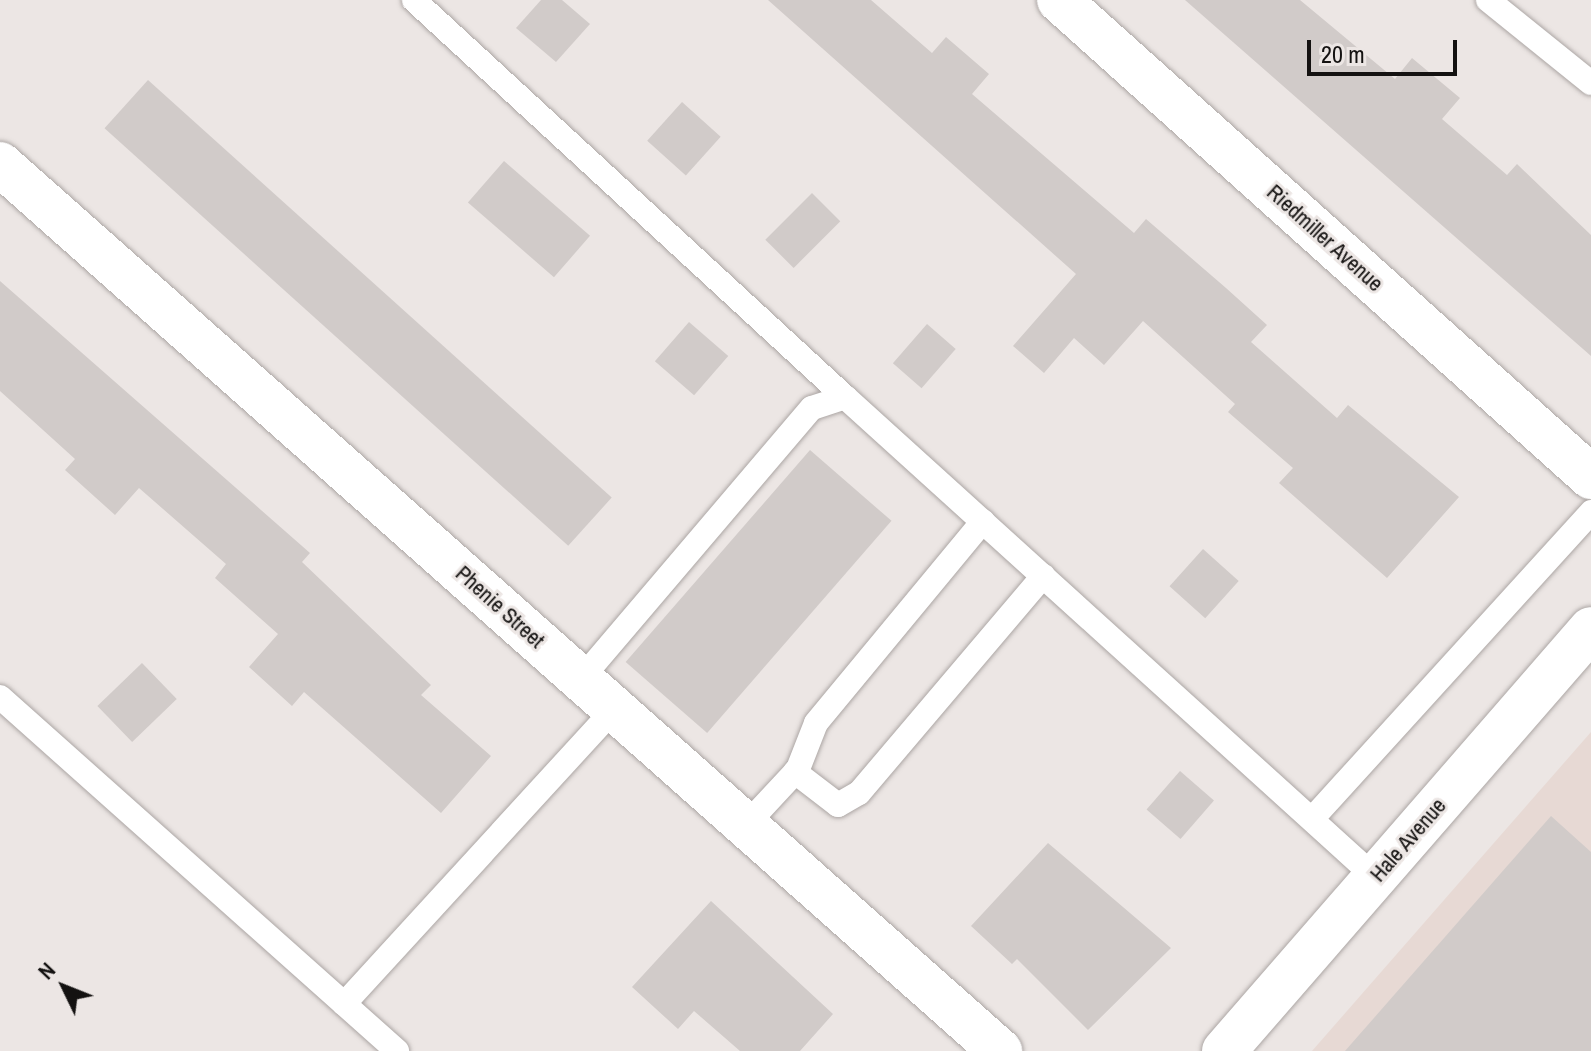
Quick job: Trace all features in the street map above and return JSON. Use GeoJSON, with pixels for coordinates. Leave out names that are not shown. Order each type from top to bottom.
{"type":"FeatureCollection","features":[{"type":"Feature","properties":{"kind":"street","name":"Riedmiller Avenue"},"geometry":{"type":"LineString","coordinates":[[1059,0],[1591,477]]}},
{"type":"Feature","properties":{"kind":"street","name":"Phenie Street"},"geometry":{"type":"LineString","coordinates":[[0,164],[1000,1051]]}},
{"type":"Feature","properties":{"kind":"street","name":"Hale Avenue"},"geometry":{"type":"LineString","coordinates":[[1224,1051],[1591,629]]}},
{"type":"Feature","properties":{"kind":"lane"},"geometry":{"type":"LineString","coordinates":[[414,0],[845,397],[1375,877]]}},
{"type":"Feature","properties":{"kind":"lane"},"geometry":{"type":"LineString","coordinates":[[1488,0],[1591,83]]}},
{"type":"Feature","properties":{"kind":"lane"},"geometry":{"type":"LineString","coordinates":[[581,679],[812,408],[845,397]]}},
{"type":"Feature","properties":{"kind":"lane"},"geometry":{"type":"LineString","coordinates":[[1312,819],[1591,512]]}},
{"type":"Feature","properties":{"kind":"lane"},"geometry":{"type":"LineString","coordinates":[[746,825],[795,772],[816,723],[983,521]]}},
{"type":"Feature","properties":{"kind":"lane"},"geometry":{"type":"LineString","coordinates":[[795,772],[838,805],[859,793],[1043,576]]}},
{"type":"Feature","properties":{"kind":"lane"},"geometry":{"type":"LineString","coordinates":[[0,697],[397,1051]]}},
{"type":"Feature","properties":{"kind":"lane"},"geometry":{"type":"LineString","coordinates":[[344,1004],[614,709]]}},
{"type":"Feature","properties":{"kind":"shaded area"},"geometry":{"type":"Polygon","coordinates":[[[1591,732],[1591,1051],[1312,1051],[1591,732]]]}},
{"type":"Feature","properties":{"kind":"building"},"geometry":{"type":"Polygon","coordinates":[[[541,0],[562,0],[590,24],[556,62],[516,28],[541,0]]]}},
{"type":"Feature","properties":{"kind":"building"},"geometry":{"type":"Polygon","coordinates":[[[768,0],[871,0],[932,53],[946,37],[989,74],[972,94],[1134,233],[1146,219],[1226,288],[1267,325],[1251,342],[1337,418],[1348,405],[1459,497],[1387,578],[1279,483],[1293,468],[1228,412],[1235,404],[1143,321],[1104,365],[1074,338],[1044,373],[1013,346],[1076,274],[768,0]]]}},
{"type":"Feature","properties":{"kind":"building"},"geometry":{"type":"Polygon","coordinates":[[[1185,0],[1300,0],[1395,79],[1412,58],[1460,98],[1442,119],[1507,175],[1517,164],[1591,235],[1591,356],[1185,0]]]}},
{"type":"Feature","properties":{"kind":"building"},"geometry":{"type":"Polygon","coordinates":[[[148,80],[612,498],[568,546],[105,128],[148,80]]]}},
{"type":"Feature","properties":{"kind":"building"},"geometry":{"type":"Polygon","coordinates":[[[682,102],[721,137],[686,175],[647,141],[682,102]]]}},
{"type":"Feature","properties":{"kind":"building"},"geometry":{"type":"Polygon","coordinates":[[[504,161],[590,236],[554,277],[468,203],[504,161]]]}},
{"type":"Feature","properties":{"kind":"building"},"geometry":{"type":"Polygon","coordinates":[[[812,193],[840,221],[794,268],[765,240],[812,193]]]}},
{"type":"Feature","properties":{"kind":"building"},"geometry":{"type":"Polygon","coordinates":[[[0,281],[310,553],[302,562],[431,685],[421,695],[491,756],[441,813],[304,692],[292,706],[249,667],[278,634],[215,578],[226,564],[139,488],[115,515],[65,470],[75,459],[0,391],[0,281]]]}},
{"type":"Feature","properties":{"kind":"building"},"geometry":{"type":"Polygon","coordinates":[[[689,322],[728,356],[694,395],[655,361],[689,322]]]}},
{"type":"Feature","properties":{"kind":"building"},"geometry":{"type":"Polygon","coordinates":[[[927,324],[956,349],[922,388],[893,363],[927,324]]]}},
{"type":"Feature","properties":{"kind":"building"},"geometry":{"type":"Polygon","coordinates":[[[810,450],[892,521],[707,733],[626,662],[810,450]]]}},
{"type":"Feature","properties":{"kind":"building"},"geometry":{"type":"Polygon","coordinates":[[[1203,549],[1239,581],[1205,618],[1170,586],[1203,549]]]}},
{"type":"Feature","properties":{"kind":"building"},"geometry":{"type":"Polygon","coordinates":[[[142,663],[177,699],[132,742],[97,706],[142,663]]]}},
{"type":"Feature","properties":{"kind":"building"},"geometry":{"type":"Polygon","coordinates":[[[1180,771],[1214,801],[1181,839],[1147,809],[1180,771]]]}},
{"type":"Feature","properties":{"kind":"building"},"geometry":{"type":"Polygon","coordinates":[[[1551,816],[1591,852],[1591,1051],[1345,1051],[1551,816]]]}},
{"type":"Feature","properties":{"kind":"building"},"geometry":{"type":"Polygon","coordinates":[[[1048,843],[1171,948],[1088,1030],[1017,959],[1012,964],[971,926],[1048,843]]]}},
{"type":"Feature","properties":{"kind":"building"},"geometry":{"type":"Polygon","coordinates":[[[711,901],[833,1014],[800,1051],[740,1051],[694,1011],[678,1029],[632,987],[711,901]]]}}]}
